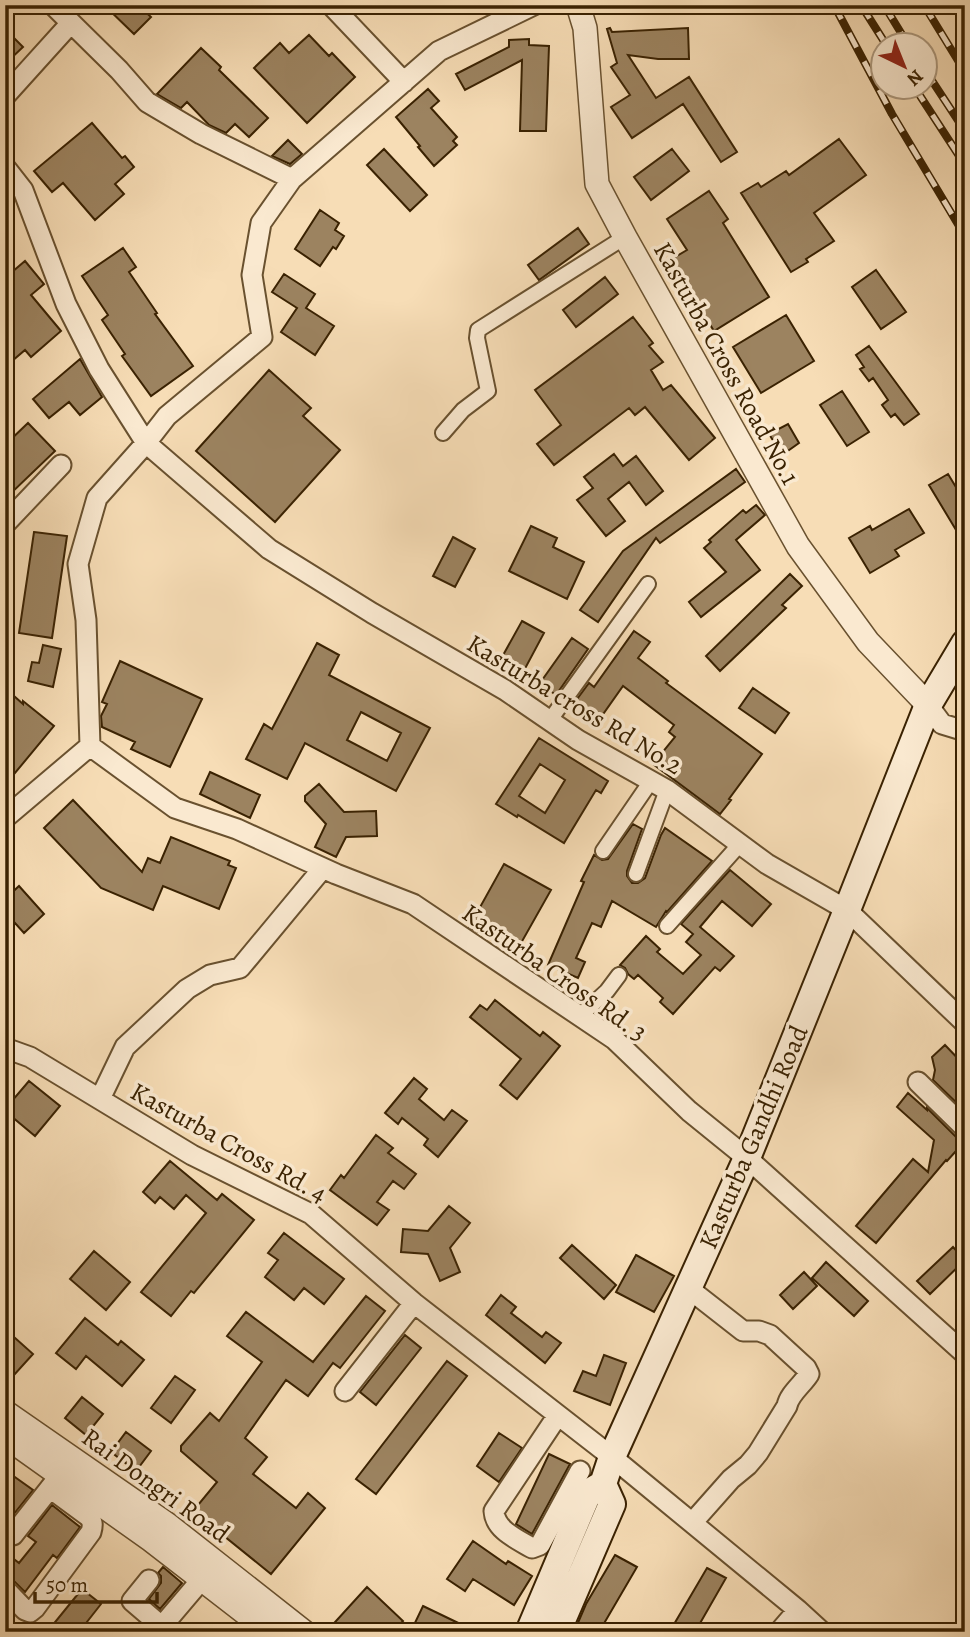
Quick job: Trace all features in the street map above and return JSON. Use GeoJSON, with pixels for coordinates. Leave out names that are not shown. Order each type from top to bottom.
{"type":"FeatureCollection","features":[{"type":"Feature","properties":{"kind":"main road","name":"Kasturba Gandhi Road"},"geometry":{"type":"LineString","coordinates":[[557,1632],[612,1504],[592,1478],[612,1457],[747,1158],[928,705],[965,643]]}},
{"type":"Feature","properties":{"kind":"main road"},"geometry":{"type":"LineString","coordinates":[[528,1632],[592,1478]]}},
{"type":"Feature","properties":{"kind":"street"},"geometry":{"type":"LineString","coordinates":[[52,5],[119,70],[147,102],[201,134],[292,179]]}},
{"type":"Feature","properties":{"kind":"street"},"geometry":{"type":"LineString","coordinates":[[331,5],[404,82]]}},
{"type":"Feature","properties":{"kind":"street"},"geometry":{"type":"LineString","coordinates":[[6,816],[90,747],[86,620],[78,564],[97,498],[167,416],[262,337],[252,275],[261,223],[292,179],[439,51],[534,5]]}},
{"type":"Feature","properties":{"kind":"street","name":"Kasturba Cross Road No.1"},"geometry":{"type":"LineString","coordinates":[[578,5],[585,29],[597,184],[798,546],[868,642],[928,705]]}},
{"type":"Feature","properties":{"kind":"street"},"geometry":{"type":"LineString","coordinates":[[5,96],[70,24]]}},
{"type":"Feature","properties":{"kind":"street","name":"Kasturba cross Rd No.2"},"geometry":{"type":"LineString","coordinates":[[5,167],[23,190],[65,304],[99,369],[146,443],[269,549],[372,614],[505,690],[578,740],[659,785],[767,864],[847,910],[965,1023]]}},
{"type":"Feature","properties":{"kind":"street"},"geometry":{"type":"LineString","coordinates":[[443,433],[463,410],[488,391],[477,338],[478,330],[625,237]]}},
{"type":"Feature","properties":{"kind":"street"},"geometry":{"type":"LineString","coordinates":[[5,524],[61,464]]}},
{"type":"Feature","properties":{"kind":"street"},"geometry":{"type":"LineString","coordinates":[[550,720],[648,584]]}},
{"type":"Feature","properties":{"kind":"street"},"geometry":{"type":"LineString","coordinates":[[928,705],[942,724],[965,731]]}},
{"type":"Feature","properties":{"kind":"street","name":"Kasturba Cross Rd. 3"},"geometry":{"type":"LineString","coordinates":[[90,747],[175,808],[237,829],[323,868],[413,904],[614,1038],[688,1111],[747,1158],[965,1354]]}},
{"type":"Feature","properties":{"kind":"street"},"geometry":{"type":"LineString","coordinates":[[603,851],[659,785]]}},
{"type":"Feature","properties":{"kind":"street"},"geometry":{"type":"LineString","coordinates":[[636,874],[659,785]]}},
{"type":"Feature","properties":{"kind":"street"},"geometry":{"type":"LineString","coordinates":[[667,926],[740,844]]}},
{"type":"Feature","properties":{"kind":"street"},"geometry":{"type":"LineString","coordinates":[[100,1099],[125,1047],[187,989],[211,975],[240,968],[323,868]]}},
{"type":"Feature","properties":{"kind":"street"},"geometry":{"type":"LineString","coordinates":[[580,1016],[607,991],[619,975]]}},
{"type":"Feature","properties":{"kind":"street","name":"Kasturba Cross Rd. 4"},"geometry":{"type":"LineString","coordinates":[[5,1048],[30,1057],[192,1155],[311,1214],[415,1303],[612,1457],[822,1632]]}},
{"type":"Feature","properties":{"kind":"street"},"geometry":{"type":"LineString","coordinates":[[918,1082],[965,1128]]}},
{"type":"Feature","properties":{"kind":"street"},"geometry":{"type":"LineString","coordinates":[[688,1288],[743,1331],[759,1331],[770,1335],[806,1368],[809,1374],[788,1400],[758,1453],[692,1523]]}},
{"type":"Feature","properties":{"kind":"street"},"geometry":{"type":"LineString","coordinates":[[345,1391],[415,1303]]}},
{"type":"Feature","properties":{"kind":"street","name":"Rai Dongri Road"},"geometry":{"type":"LineString","coordinates":[[5,1412],[61,1474]]}},
{"type":"Feature","properties":{"kind":"street"},"geometry":{"type":"LineString","coordinates":[[558,1415],[494,1511],[498,1524],[532,1548],[540,1545],[592,1478]]}},
{"type":"Feature","properties":{"kind":"street"},"geometry":{"type":"LineString","coordinates":[[5,1436],[177,1546],[202,1579],[252,1605],[270,1632]]}},
{"type":"Feature","properties":{"kind":"street"},"geometry":{"type":"LineString","coordinates":[[13,1535],[61,1474]]}},
{"type":"Feature","properties":{"kind":"street"},"geometry":{"type":"LineString","coordinates":[[5,1589],[30,1612],[90,1532],[93,1525],[89,1516],[61,1474]]}},
{"type":"Feature","properties":{"kind":"street","name":"Rai Dongri Road"},"geometry":{"type":"LineString","coordinates":[[177,1546],[252,1605],[304,1632]]}},
{"type":"Feature","properties":{"kind":"street"},"geometry":{"type":"LineString","coordinates":[[149,1580],[132,1601],[163,1625],[202,1579]]}},
{"type":"Feature","properties":{"kind":"street"},"geometry":{"type":"LineString","coordinates":[[779,1632],[798,1610]]}},
{"type":"Feature","properties":{"kind":"building"},"geometry":{"type":"Polygon","coordinates":[[[104,5],[138,5],[151,17],[134,34],[104,5]]]}},
{"type":"Feature","properties":{"kind":"building"},"geometry":{"type":"Polygon","coordinates":[[[610,28],[612,32],[688,28],[689,59],[628,55],[656,98],[689,77],[737,152],[721,162],[683,104],[632,138],[611,107],[630,95],[611,67],[617,63],[607,29],[610,28]]]}},
{"type":"Feature","properties":{"kind":"building"},"geometry":{"type":"Polygon","coordinates":[[[5,29],[23,47],[5,64],[5,29]]]}},
{"type":"Feature","properties":{"kind":"building"},"geometry":{"type":"Polygon","coordinates":[[[309,35],[329,56],[332,53],[355,77],[307,123],[254,68],[280,43],[289,53],[309,35]]]}},
{"type":"Feature","properties":{"kind":"building"},"geometry":{"type":"Polygon","coordinates":[[[529,39],[529,45],[549,46],[546,131],[520,131],[522,60],[465,90],[456,74],[509,47],[509,40],[529,39]]]}},
{"type":"Feature","properties":{"kind":"building"},"geometry":{"type":"Polygon","coordinates":[[[201,48],[221,67],[219,70],[268,118],[249,137],[235,124],[226,133],[209,125],[187,102],[181,108],[157,94],[201,48]]]}},
{"type":"Feature","properties":{"kind":"building"},"geometry":{"type":"Polygon","coordinates":[[[428,89],[439,101],[431,108],[457,137],[453,141],[457,145],[434,166],[396,117],[428,89]]]}},
{"type":"Feature","properties":{"kind":"building"},"geometry":{"type":"Polygon","coordinates":[[[92,123],[122,158],[125,156],[134,167],[115,184],[124,194],[95,220],[63,183],[52,192],[34,171],[92,123]]]}},
{"type":"Feature","properties":{"kind":"building"},"geometry":{"type":"Polygon","coordinates":[[[839,139],[866,175],[814,213],[834,241],[791,272],[741,193],[758,183],[761,187],[786,171],[789,175],[839,139]]]}},
{"type":"Feature","properties":{"kind":"building"},"geometry":{"type":"Polygon","coordinates":[[[288,140],[302,154],[290,164],[272,156],[288,140]]]}},
{"type":"Feature","properties":{"kind":"building"},"geometry":{"type":"Polygon","coordinates":[[[384,149],[427,195],[410,211],[367,165],[384,149]]]}},
{"type":"Feature","properties":{"kind":"building"},"geometry":{"type":"Polygon","coordinates":[[[672,149],[689,171],[651,200],[634,177],[672,149]]]}},
{"type":"Feature","properties":{"kind":"building"},"geometry":{"type":"Polygon","coordinates":[[[709,191],[728,219],[723,223],[769,297],[714,331],[670,260],[687,250],[667,219],[709,191]]]}},
{"type":"Feature","properties":{"kind":"building"},"geometry":{"type":"Polygon","coordinates":[[[320,210],[339,223],[335,230],[344,236],[320,266],[295,249],[320,210]]]}},
{"type":"Feature","properties":{"kind":"building"},"geometry":{"type":"Polygon","coordinates":[[[578,228],[589,244],[539,280],[528,265],[578,228]]]}},
{"type":"Feature","properties":{"kind":"building"},"geometry":{"type":"Polygon","coordinates":[[[123,248],[136,267],[129,272],[157,313],[155,314],[193,366],[151,396],[122,356],[125,354],[102,320],[108,315],[82,276],[123,248]]]}},
{"type":"Feature","properties":{"kind":"building"},"geometry":{"type":"Polygon","coordinates":[[[25,261],[44,284],[31,295],[61,331],[31,357],[25,350],[5,367],[5,278],[25,261]]]}},
{"type":"Feature","properties":{"kind":"building"},"geometry":{"type":"Polygon","coordinates":[[[876,270],[906,312],[881,329],[852,287],[876,270]]]}},
{"type":"Feature","properties":{"kind":"building"},"geometry":{"type":"Polygon","coordinates":[[[284,274],[315,294],[306,308],[334,326],[315,355],[281,332],[297,308],[272,292],[284,274]]]}},
{"type":"Feature","properties":{"kind":"building"},"geometry":{"type":"Polygon","coordinates":[[[605,277],[618,294],[576,327],[563,310],[605,277]]]}},
{"type":"Feature","properties":{"kind":"building"},"geometry":{"type":"Polygon","coordinates":[[[786,315],[814,361],[761,393],[733,347],[786,315]]]}},
{"type":"Feature","properties":{"kind":"building"},"geometry":{"type":"Polygon","coordinates":[[[633,317],[653,343],[649,346],[663,362],[651,370],[663,390],[671,385],[715,438],[689,460],[645,407],[635,415],[629,408],[554,465],[537,444],[561,425],[535,390],[633,317]]]}},
{"type":"Feature","properties":{"kind":"building"},"geometry":{"type":"Polygon","coordinates":[[[869,346],[919,414],[904,425],[895,414],[891,417],[882,405],[888,400],[873,378],[869,381],[860,369],[864,367],[856,355],[869,346]]]}},
{"type":"Feature","properties":{"kind":"building"},"geometry":{"type":"Polygon","coordinates":[[[80,359],[102,397],[80,415],[69,402],[49,418],[33,399],[80,359]]]}},
{"type":"Feature","properties":{"kind":"building"},"geometry":{"type":"Polygon","coordinates":[[[269,370],[311,408],[303,416],[340,450],[275,522],[196,451],[269,370]]]}},
{"type":"Feature","properties":{"kind":"building"},"geometry":{"type":"Polygon","coordinates":[[[842,391],[869,432],[847,446],[820,405],[842,391]]]}},
{"type":"Feature","properties":{"kind":"building"},"geometry":{"type":"Polygon","coordinates":[[[28,423],[55,451],[5,499],[5,445],[28,423]]]}},
{"type":"Feature","properties":{"kind":"building"},"geometry":{"type":"Polygon","coordinates":[[[788,424],[799,443],[782,455],[769,434],[788,424]]]}},
{"type":"Feature","properties":{"kind":"building"},"geometry":{"type":"Polygon","coordinates":[[[614,454],[623,466],[636,456],[663,491],[646,505],[629,482],[608,499],[625,521],[606,536],[577,500],[593,488],[584,477],[614,454]]]}},
{"type":"Feature","properties":{"kind":"building"},"geometry":{"type":"Polygon","coordinates":[[[736,469],[745,482],[660,543],[656,538],[598,622],[580,610],[623,551],[736,469]]]}},
{"type":"Feature","properties":{"kind":"building"},"geometry":{"type":"Polygon","coordinates":[[[948,474],[965,502],[965,545],[929,485],[948,474]]]}},
{"type":"Feature","properties":{"kind":"building"},"geometry":{"type":"Polygon","coordinates":[[[756,505],[765,515],[736,540],[760,570],[701,617],[689,602],[726,572],[704,548],[711,542],[709,540],[743,510],[746,513],[756,505]]]}},
{"type":"Feature","properties":{"kind":"building"},"geometry":{"type":"Polygon","coordinates":[[[909,509],[924,533],[895,550],[899,556],[870,573],[849,538],[870,526],[872,530],[909,509]]]}},
{"type":"Feature","properties":{"kind":"building"},"geometry":{"type":"Polygon","coordinates":[[[531,526],[557,538],[553,547],[584,562],[567,599],[509,571],[531,526]]]}},
{"type":"Feature","properties":{"kind":"building"},"geometry":{"type":"Polygon","coordinates":[[[34,532],[67,536],[52,638],[19,633],[34,532]]]}},
{"type":"Feature","properties":{"kind":"building"},"geometry":{"type":"Polygon","coordinates":[[[453,537],[475,549],[455,587],[433,576],[453,537]]]}},
{"type":"Feature","properties":{"kind":"building"},"geometry":{"type":"Polygon","coordinates":[[[790,574],[802,586],[782,605],[786,608],[720,671],[706,656],[790,574]]]}},
{"type":"Feature","properties":{"kind":"building"},"geometry":{"type":"Polygon","coordinates":[[[522,621],[544,633],[520,678],[497,666],[522,621]]]}},
{"type":"Feature","properties":{"kind":"building"},"geometry":{"type":"Polygon","coordinates":[[[634,631],[650,642],[638,658],[668,681],[666,683],[762,754],[720,814],[653,764],[675,737],[669,732],[674,725],[623,686],[594,727],[569,710],[589,683],[594,687],[634,631]]]}},
{"type":"Feature","properties":{"kind":"building"},"geometry":{"type":"Polygon","coordinates":[[[572,638],[588,649],[556,695],[540,683],[572,638]]]}},
{"type":"Feature","properties":{"kind":"building"},"geometry":{"type":"Polygon","coordinates":[[[317,643],[339,655],[329,675],[430,728],[396,791],[305,743],[287,779],[246,759],[264,724],[272,729],[317,643]],[[361,712],[347,740],[387,761],[401,733],[361,712]]]}},
{"type":"Feature","properties":{"kind":"building"},"geometry":{"type":"Polygon","coordinates":[[[43,645],[61,649],[53,687],[28,681],[32,662],[39,663],[43,645]]]}},
{"type":"Feature","properties":{"kind":"building"},"geometry":{"type":"Polygon","coordinates":[[[120,661],[202,699],[170,767],[131,749],[135,742],[102,727],[101,716],[107,704],[102,702],[120,661]]]}},
{"type":"Feature","properties":{"kind":"building"},"geometry":{"type":"Polygon","coordinates":[[[5,688],[54,726],[5,785],[5,688]]]}},
{"type":"Feature","properties":{"kind":"building"},"geometry":{"type":"Polygon","coordinates":[[[753,688],[789,713],[775,733],[739,708],[753,688]]]}},
{"type":"Feature","properties":{"kind":"building"},"geometry":{"type":"Polygon","coordinates":[[[539,738],[608,781],[601,793],[596,790],[564,843],[496,804],[539,738]],[[540,764],[519,796],[545,813],[565,780],[540,764]]]}},
{"type":"Feature","properties":{"kind":"building"},"geometry":{"type":"Polygon","coordinates":[[[210,772],[260,795],[250,818],[200,794],[210,772]]]}},
{"type":"Feature","properties":{"kind":"building"},"geometry":{"type":"Polygon","coordinates":[[[319,784],[344,812],[376,811],[377,836],[346,837],[336,857],[315,847],[326,824],[305,801],[305,796],[319,784]]]}},
{"type":"Feature","properties":{"kind":"building"},"geometry":{"type":"Polygon","coordinates":[[[73,800],[142,872],[148,858],[160,863],[171,837],[230,861],[228,865],[236,868],[219,909],[163,886],[153,910],[101,888],[44,828],[73,800]]]}},
{"type":"Feature","properties":{"kind":"building"},"geometry":{"type":"Polygon","coordinates":[[[633,824],[642,829],[627,871],[632,883],[638,883],[645,878],[665,828],[712,861],[666,911],[656,927],[612,901],[601,927],[592,923],[576,958],[585,962],[578,978],[548,965],[594,855],[602,860],[608,859],[633,824]]]}},
{"type":"Feature","properties":{"kind":"building"},"geometry":{"type":"Polygon","coordinates":[[[504,864],[551,890],[516,952],[469,927],[504,864]]]}},
{"type":"Feature","properties":{"kind":"building"},"geometry":{"type":"Polygon","coordinates":[[[730,870],[771,904],[752,926],[722,901],[700,927],[734,956],[720,971],[715,967],[673,1014],[660,1002],[663,998],[638,975],[634,979],[620,965],[646,936],[660,949],[657,952],[683,974],[701,955],[686,942],[693,934],[681,924],[730,870]]]}},
{"type":"Feature","properties":{"kind":"building"},"geometry":{"type":"Polygon","coordinates":[[[19,886],[44,914],[24,933],[15,923],[5,934],[5,899],[19,886]]]}},
{"type":"Feature","properties":{"kind":"building"},"geometry":{"type":"Polygon","coordinates":[[[495,1000],[540,1036],[543,1032],[560,1046],[517,1099],[500,1085],[521,1059],[470,1017],[480,1005],[487,1010],[495,1000]]]}},
{"type":"Feature","properties":{"kind":"building"},"geometry":{"type":"Polygon","coordinates":[[[945,1045],[965,1066],[965,1111],[933,1080],[935,1070],[932,1057],[945,1045]]]}},
{"type":"Feature","properties":{"kind":"building"},"geometry":{"type":"Polygon","coordinates":[[[414,1078],[427,1089],[419,1099],[444,1120],[452,1110],[467,1121],[438,1157],[424,1145],[428,1139],[402,1118],[398,1124],[385,1113],[414,1078]]]}},
{"type":"Feature","properties":{"kind":"building"},"geometry":{"type":"Polygon","coordinates":[[[29,1081],[60,1106],[35,1136],[5,1111],[29,1081]]]}},
{"type":"Feature","properties":{"kind":"building"},"geometry":{"type":"Polygon","coordinates":[[[908,1093],[956,1137],[965,1141],[876,1243],[856,1226],[913,1159],[928,1172],[934,1140],[897,1107],[908,1093]]]}},
{"type":"Feature","properties":{"kind":"building"},"geometry":{"type":"Polygon","coordinates":[[[376,1135],[393,1148],[388,1153],[416,1174],[404,1189],[393,1181],[377,1202],[389,1210],[377,1225],[330,1190],[341,1175],[344,1178],[376,1135]]]}},
{"type":"Feature","properties":{"kind":"building"},"geometry":{"type":"Polygon","coordinates":[[[170,1161],[217,1200],[222,1194],[254,1220],[194,1293],[191,1291],[171,1316],[141,1292],[206,1213],[186,1195],[174,1209],[160,1197],[155,1203],[143,1192],[170,1161]]]}},
{"type":"Feature","properties":{"kind":"building"},"geometry":{"type":"Polygon","coordinates":[[[449,1206],[470,1223],[450,1248],[460,1272],[440,1281],[428,1254],[401,1252],[403,1229],[428,1231],[449,1206]]]}},
{"type":"Feature","properties":{"kind":"building"},"geometry":{"type":"Polygon","coordinates":[[[284,1233],[344,1279],[324,1304],[304,1288],[294,1300],[265,1277],[278,1260],[268,1253],[284,1233]]]}},
{"type":"Feature","properties":{"kind":"building"},"geometry":{"type":"Polygon","coordinates":[[[572,1245],[616,1285],[604,1299],[560,1258],[572,1245]]]}},
{"type":"Feature","properties":{"kind":"building"},"geometry":{"type":"Polygon","coordinates":[[[953,1247],[965,1260],[930,1294],[917,1281],[953,1247]]]}},
{"type":"Feature","properties":{"kind":"building"},"geometry":{"type":"Polygon","coordinates":[[[94,1251],[130,1282],[106,1310],[70,1279],[94,1251]]]}},
{"type":"Feature","properties":{"kind":"building"},"geometry":{"type":"Polygon","coordinates":[[[636,1255],[674,1276],[654,1312],[616,1292],[636,1255]]]}},
{"type":"Feature","properties":{"kind":"building"},"geometry":{"type":"Polygon","coordinates":[[[826,1262],[868,1301],[854,1316],[812,1278],[826,1262]]]}},
{"type":"Feature","properties":{"kind":"building"},"geometry":{"type":"Polygon","coordinates":[[[804,1272],[817,1286],[793,1309],[780,1295],[804,1272]]]}},
{"type":"Feature","properties":{"kind":"building"},"geometry":{"type":"Polygon","coordinates":[[[501,1295],[516,1307],[511,1313],[542,1337],[546,1332],[561,1343],[545,1363],[486,1315],[501,1295]]]}},
{"type":"Feature","properties":{"kind":"building"},"geometry":{"type":"Polygon","coordinates":[[[366,1296],[385,1311],[340,1368],[333,1363],[308,1396],[286,1380],[245,1438],[267,1457],[253,1474],[296,1508],[308,1493],[325,1508],[271,1574],[193,1511],[217,1482],[181,1451],[181,1446],[210,1413],[219,1421],[262,1362],[227,1336],[246,1312],[313,1362],[366,1296]]]}},
{"type":"Feature","properties":{"kind":"building"},"geometry":{"type":"Polygon","coordinates":[[[85,1318],[118,1345],[121,1341],[144,1360],[122,1386],[86,1356],[76,1369],[56,1353],[85,1318]]]}},
{"type":"Feature","properties":{"kind":"building"},"geometry":{"type":"Polygon","coordinates":[[[5,1329],[33,1354],[5,1385],[5,1329]]]}},
{"type":"Feature","properties":{"kind":"building"},"geometry":{"type":"Polygon","coordinates":[[[405,1335],[421,1348],[376,1405],[360,1392],[405,1335]]]}},
{"type":"Feature","properties":{"kind":"building"},"geometry":{"type":"Polygon","coordinates":[[[604,1355],[626,1363],[610,1405],[574,1391],[583,1371],[596,1376],[604,1355]]]}},
{"type":"Feature","properties":{"kind":"building"},"geometry":{"type":"Polygon","coordinates":[[[447,1361],[467,1376],[376,1494],[356,1479],[447,1361]]]}},
{"type":"Feature","properties":{"kind":"building"},"geometry":{"type":"Polygon","coordinates":[[[175,1376],[195,1390],[171,1423],[151,1408],[175,1376]]]}},
{"type":"Feature","properties":{"kind":"building"},"geometry":{"type":"Polygon","coordinates":[[[82,1397],[103,1414],[86,1435],[65,1418],[82,1397]]]}},
{"type":"Feature","properties":{"kind":"building"},"geometry":{"type":"Polygon","coordinates":[[[126,1432],[151,1451],[136,1471],[111,1452],[126,1432]]]}},
{"type":"Feature","properties":{"kind":"building"},"geometry":{"type":"Polygon","coordinates":[[[499,1433],[522,1448],[499,1482],[477,1466],[499,1433]]]}},
{"type":"Feature","properties":{"kind":"building"},"geometry":{"type":"Polygon","coordinates":[[[549,1454],[570,1464],[532,1534],[516,1524],[549,1454]]]}},
{"type":"Feature","properties":{"kind":"building"},"geometry":{"type":"Polygon","coordinates":[[[5,1470],[33,1490],[5,1525],[5,1470]]]}},
{"type":"Feature","properties":{"kind":"building"},"geometry":{"type":"Polygon","coordinates":[[[52,1505],[80,1527],[57,1558],[53,1555],[25,1592],[13,1580],[5,1577],[5,1552],[19,1563],[36,1542],[28,1536],[52,1505]]]}},
{"type":"Feature","properties":{"kind":"building"},"geometry":{"type":"Polygon","coordinates":[[[473,1541],[506,1564],[508,1561],[532,1576],[514,1605],[473,1579],[465,1591],[447,1579],[473,1541]]]}},
{"type":"Feature","properties":{"kind":"building"},"geometry":{"type":"Polygon","coordinates":[[[615,1555],[637,1567],[599,1632],[589,1632],[577,1625],[586,1604],[615,1555]]]}},
{"type":"Feature","properties":{"kind":"building"},"geometry":{"type":"Polygon","coordinates":[[[163,1567],[182,1583],[160,1609],[149,1599],[161,1583],[158,1573],[163,1567]]]}},
{"type":"Feature","properties":{"kind":"building"},"geometry":{"type":"Polygon","coordinates":[[[707,1568],[726,1578],[695,1632],[683,1632],[673,1626],[707,1568]]]}},
{"type":"Feature","properties":{"kind":"building"},"geometry":{"type":"Polygon","coordinates":[[[367,1587],[403,1621],[393,1632],[326,1632],[367,1587]]]}},
{"type":"Feature","properties":{"kind":"building"},"geometry":{"type":"Polygon","coordinates":[[[82,1589],[101,1604],[79,1632],[47,1632],[82,1589]]]}},
{"type":"Feature","properties":{"kind":"building"},"geometry":{"type":"Polygon","coordinates":[[[423,1606],[477,1632],[424,1632],[413,1627],[423,1606]]]}},
{"type":"Feature","properties":{"kind":"railway"},"geometry":{"type":"LineString","coordinates":[[834,5],[892,114],[965,236]]}},
{"type":"Feature","properties":{"kind":"railway"},"geometry":{"type":"LineString","coordinates":[[861,5],[878,32]]}},
{"type":"Feature","properties":{"kind":"railway"},"geometry":{"type":"LineString","coordinates":[[884,5],[900,32]]}},
{"type":"Feature","properties":{"kind":"railway"},"geometry":{"type":"LineString","coordinates":[[924,5],[965,72]]}},
{"type":"Feature","properties":{"kind":"railway"},"geometry":{"type":"LineString","coordinates":[[939,91],[965,131]]}},
{"type":"Feature","properties":{"kind":"railway"},"geometry":{"type":"LineString","coordinates":[[924,102],[965,165]]}}]}
